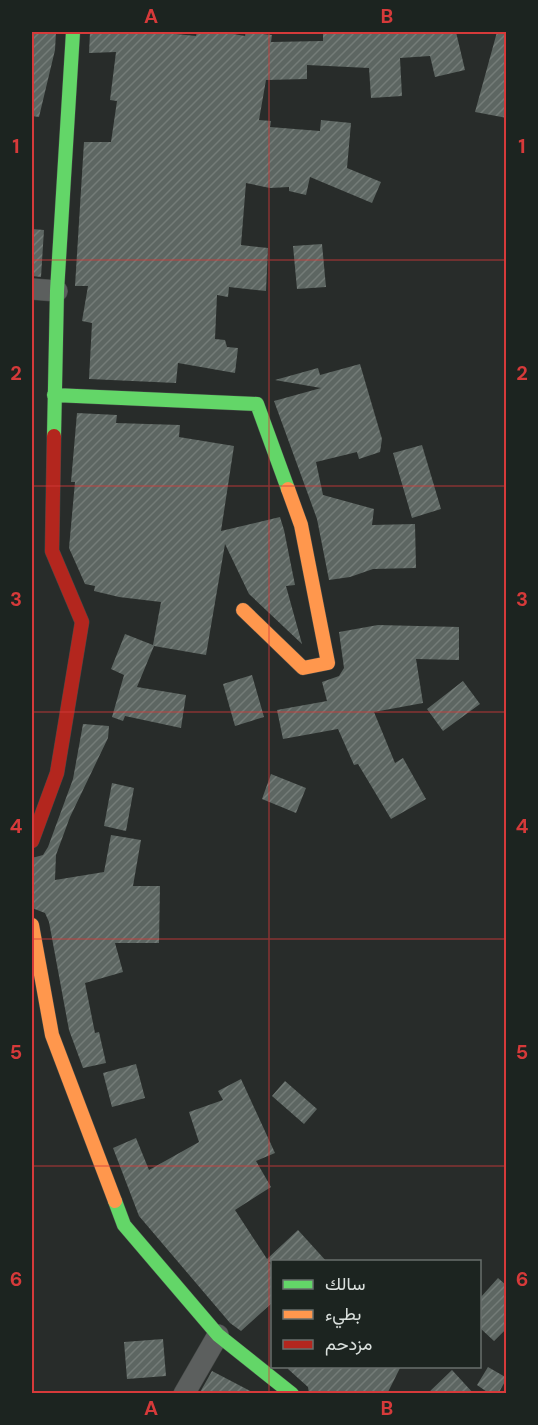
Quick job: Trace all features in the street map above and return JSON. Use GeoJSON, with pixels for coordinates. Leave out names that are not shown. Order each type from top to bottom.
{"type":"FeatureCollection","features":[{"type":"Feature","properties":{"kind":"street"},"geometry":{"type":"LineString","coordinates":[[32,841],[57,773],[82,622],[52,551],[57,291],[73,32]]}},
{"type":"Feature","properties":{"kind":"street"},"geometry":{"type":"LineString","coordinates":[[32,289],[57,291]]}},
{"type":"Feature","properties":{"kind":"street"},"geometry":{"type":"LineString","coordinates":[[54,395],[257,404],[301,525],[328,663],[303,668],[243,610]]}},
{"type":"Feature","properties":{"kind":"street"},"geometry":{"type":"LineString","coordinates":[[32,925],[41,1035],[124,1226],[218,1335],[292,1394]]}},
{"type":"Feature","properties":{"kind":"street"},"geometry":{"type":"LineString","coordinates":[[184,1394],[218,1335]]}},
{"type":"Feature","properties":{"kind":"building"},"geometry":{"type":"Polygon","coordinates":[[[32,32],[56,32],[55,50],[39,117],[32,116],[32,32]]]}},
{"type":"Feature","properties":{"kind":"building"},"geometry":{"type":"Polygon","coordinates":[[[90,32],[156,32],[196,36],[197,32],[222,32],[245,36],[246,32],[272,35],[271,42],[323,41],[323,32],[456,32],[465,70],[435,77],[430,56],[400,58],[402,96],[371,98],[369,68],[307,65],[307,79],[266,80],[259,120],[271,121],[270,127],[320,131],[321,120],[351,123],[347,168],[381,182],[372,203],[310,177],[306,195],[289,191],[289,187],[270,188],[246,183],[241,245],[268,248],[266,291],[229,287],[228,297],[217,295],[215,339],[225,340],[227,347],[238,348],[235,373],[178,363],[176,383],[89,379],[92,323],[82,321],[88,286],[75,286],[84,142],[111,142],[117,101],[110,100],[116,52],[89,53],[90,32]]]}},
{"type":"Feature","properties":{"kind":"building"},"geometry":{"type":"Polygon","coordinates":[[[497,32],[507,32],[507,118],[475,112],[497,32]]]}},
{"type":"Feature","properties":{"kind":"building"},"geometry":{"type":"Polygon","coordinates":[[[32,229],[44,230],[41,277],[32,276],[32,229]]]}},
{"type":"Feature","properties":{"kind":"building"},"geometry":{"type":"Polygon","coordinates":[[[322,244],[326,287],[297,289],[293,246],[322,244]]]}},
{"type":"Feature","properties":{"kind":"building"},"geometry":{"type":"Polygon","coordinates":[[[360,364],[382,439],[380,452],[359,459],[357,452],[316,462],[323,495],[374,509],[372,525],[415,524],[416,568],[373,569],[350,577],[329,580],[317,519],[274,401],[321,388],[275,380],[318,368],[320,375],[360,364]]]}},
{"type":"Feature","properties":{"kind":"building"},"geometry":{"type":"Polygon","coordinates":[[[77,413],[117,415],[116,423],[180,425],[179,437],[234,446],[221,531],[280,517],[295,585],[286,586],[302,644],[249,594],[225,544],[206,655],[154,646],[137,687],[186,695],[181,728],[125,716],[123,721],[112,717],[124,675],[111,669],[125,634],[153,645],[161,602],[119,597],[94,591],[95,586],[85,584],[69,548],[75,482],[71,482],[77,413]]]}},
{"type":"Feature","properties":{"kind":"building"},"geometry":{"type":"Polygon","coordinates":[[[422,445],[441,509],[412,518],[393,453],[422,445]]]}},
{"type":"Feature","properties":{"kind":"building"},"geometry":{"type":"Polygon","coordinates":[[[378,625],[459,627],[459,660],[416,659],[423,703],[374,712],[395,763],[403,758],[426,799],[391,819],[358,764],[354,765],[338,729],[283,739],[277,710],[327,701],[322,682],[339,676],[344,668],[339,632],[378,625]]]}},
{"type":"Feature","properties":{"kind":"building"},"geometry":{"type":"Polygon","coordinates":[[[252,675],[264,717],[235,726],[223,684],[252,675]]]}},
{"type":"Feature","properties":{"kind":"building"},"geometry":{"type":"Polygon","coordinates":[[[463,681],[480,704],[443,731],[427,709],[463,681]]]}},
{"type":"Feature","properties":{"kind":"building"},"geometry":{"type":"Polygon","coordinates":[[[83,724],[109,726],[108,738],[70,817],[56,855],[55,880],[104,872],[111,835],[141,840],[133,886],[160,886],[159,943],[115,943],[123,972],[85,983],[95,1033],[99,1032],[106,1063],[83,1068],[69,1030],[49,922],[45,913],[32,908],[32,858],[43,855],[48,847],[73,779],[83,724]]]}},
{"type":"Feature","properties":{"kind":"building"},"geometry":{"type":"Polygon","coordinates":[[[271,774],[306,788],[296,813],[262,799],[271,774]]]}},
{"type":"Feature","properties":{"kind":"building"},"geometry":{"type":"Polygon","coordinates":[[[112,783],[134,788],[126,831],[104,826],[112,783]]]}},
{"type":"Feature","properties":{"kind":"building"},"geometry":{"type":"Polygon","coordinates":[[[136,1064],[145,1098],[112,1107],[103,1073],[136,1064]]]}},
{"type":"Feature","properties":{"kind":"building"},"geometry":{"type":"Polygon","coordinates":[[[241,1079],[275,1153],[256,1161],[271,1187],[235,1210],[267,1259],[298,1230],[325,1260],[271,1260],[269,1262],[271,1265],[271,1304],[241,1331],[230,1323],[139,1216],[113,1148],[136,1138],[149,1170],[199,1142],[189,1112],[223,1100],[218,1091],[241,1079]]]}},
{"type":"Feature","properties":{"kind":"building"},"geometry":{"type":"Polygon","coordinates":[[[285,1081],[317,1109],[304,1124],[272,1096],[285,1081]]]}},
{"type":"Feature","properties":{"kind":"building"},"geometry":{"type":"Polygon","coordinates":[[[498,1278],[507,1286],[507,1328],[494,1341],[481,1329],[481,1297],[498,1278]]]}},
{"type":"Feature","properties":{"kind":"building"},"geometry":{"type":"Polygon","coordinates":[[[163,1339],[166,1376],[127,1379],[124,1342],[163,1339]]]}},
{"type":"Feature","properties":{"kind":"building"},"geometry":{"type":"Polygon","coordinates":[[[488,1367],[507,1378],[498,1394],[490,1394],[477,1385],[488,1367]]]}},
{"type":"Feature","properties":{"kind":"building"},"geometry":{"type":"Polygon","coordinates":[[[400,1368],[387,1394],[309,1394],[308,1387],[288,1369],[400,1368]]]}},
{"type":"Feature","properties":{"kind":"building"},"geometry":{"type":"Polygon","coordinates":[[[452,1370],[474,1394],[427,1394],[452,1370]]]}},
{"type":"Feature","properties":{"kind":"building"},"geometry":{"type":"Polygon","coordinates":[[[212,1371],[256,1394],[199,1394],[212,1371]]]}},
{"type":"Feature","properties":{"kind":"traffic: fast"},"geometry":{"type":"LineString","coordinates":[[54,436],[57,291],[73,32]]}},
{"type":"Feature","properties":{"kind":"traffic: fast"},"geometry":{"type":"LineString","coordinates":[[54,395],[257,404],[288,489]]}},
{"type":"Feature","properties":{"kind":"traffic: fast"},"geometry":{"type":"LineString","coordinates":[[115,1201],[124,1225],[218,1335],[292,1394]]}},
{"type":"Feature","properties":{"kind":"traffic: slow"},"geometry":{"type":"LineString","coordinates":[[243,610],[303,668],[328,663],[301,525],[288,489]]}},
{"type":"Feature","properties":{"kind":"traffic: slow"},"geometry":{"type":"LineString","coordinates":[[32,925],[52,1035],[115,1201]]}},
{"type":"Feature","properties":{"kind":"traffic: jam"},"geometry":{"type":"LineString","coordinates":[[32,841],[57,773],[82,622],[52,551],[54,436]]}}]}
